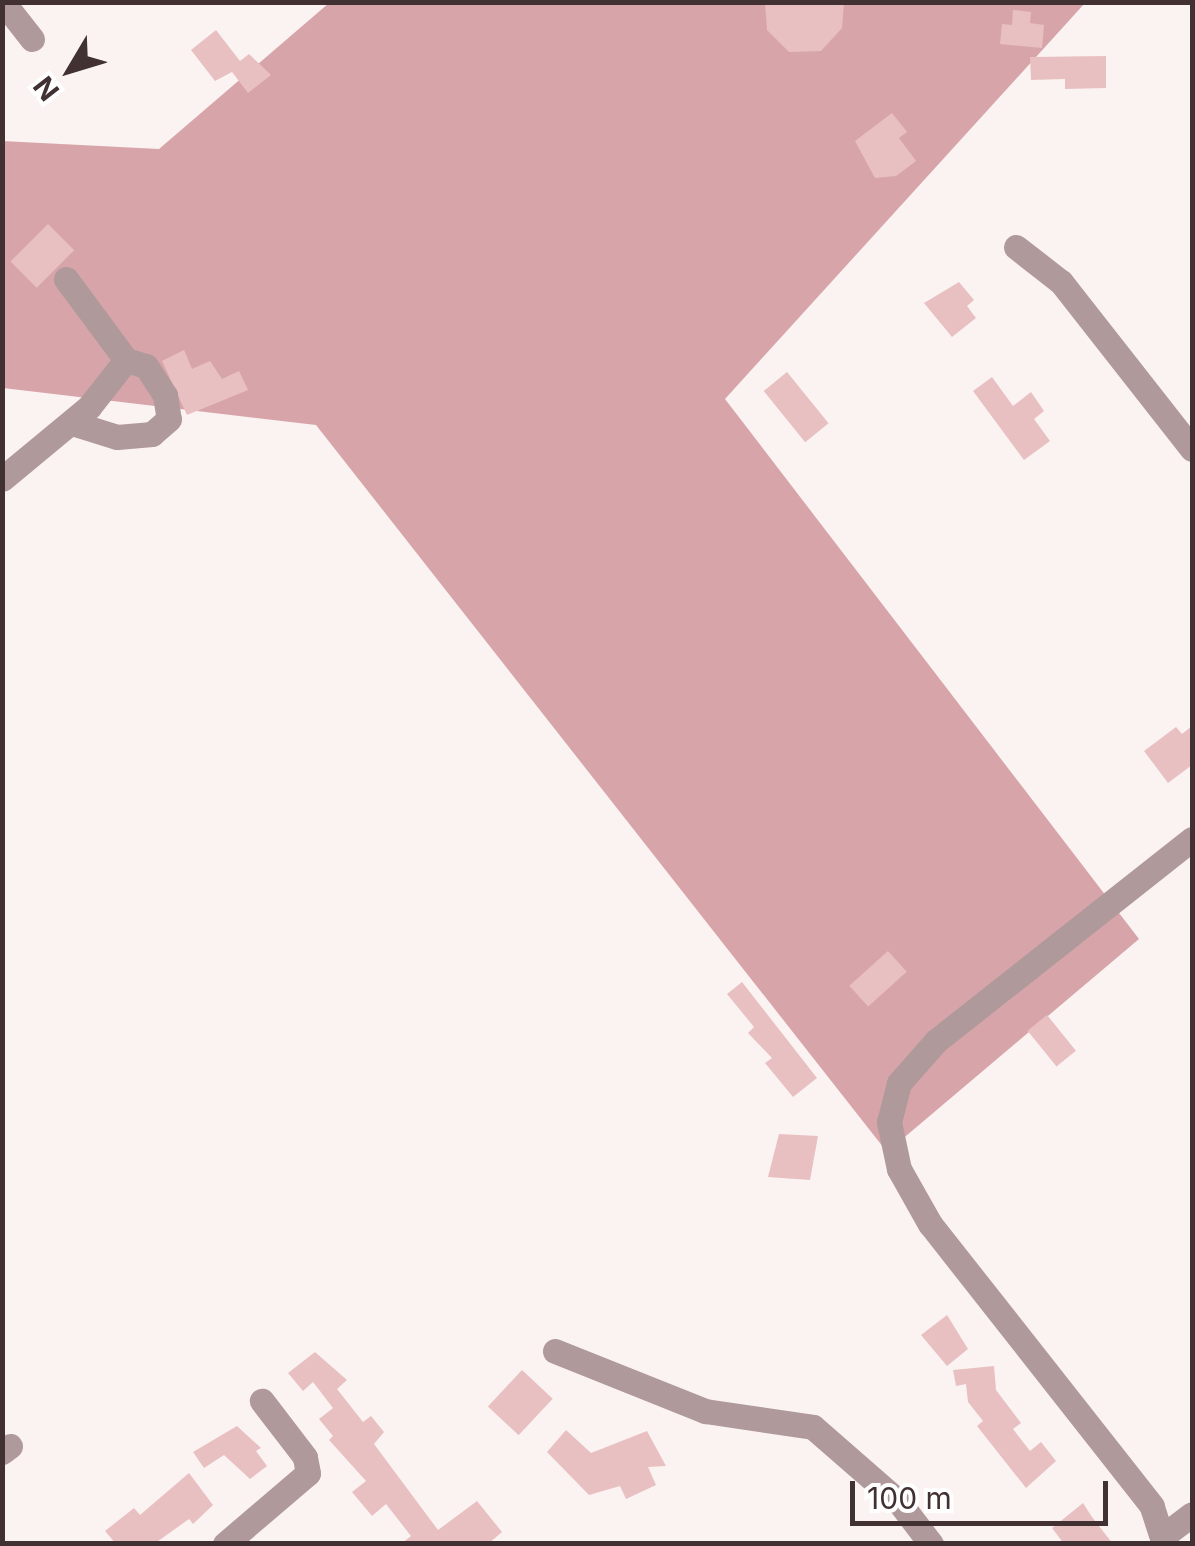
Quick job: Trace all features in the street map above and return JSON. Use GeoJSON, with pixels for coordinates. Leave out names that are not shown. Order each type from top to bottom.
{"type":"FeatureCollection","features":[{"type":"Feature","properties":{"kind":"street"},"geometry":{"type":"LineString","coordinates":[[3,2],[32,39]]}},
{"type":"Feature","properties":{"kind":"street"},"geometry":{"type":"LineString","coordinates":[[1016,247],[1061,282],[1192,450]]}},
{"type":"Feature","properties":{"kind":"street"},"geometry":{"type":"LineString","coordinates":[[66,279],[126,360],[141,361],[165,395],[166,424],[152,434],[118,437],[72,423]]}},
{"type":"Feature","properties":{"kind":"street"},"geometry":{"type":"LineString","coordinates":[[2,478],[72,423],[111,385],[126,360]]}},
{"type":"Feature","properties":{"kind":"street"},"geometry":{"type":"LineString","coordinates":[[1192,839],[936,1042],[899,1084],[889,1122],[899,1169],[941,1241],[1152,1506],[1163,1540],[1192,1514]]}},
{"type":"Feature","properties":{"kind":"street"},"geometry":{"type":"LineString","coordinates":[[555,1352],[705,1410],[813,1427],[899,1502],[931,1544]]}},
{"type":"Feature","properties":{"kind":"street"},"geometry":{"type":"LineString","coordinates":[[225,1544],[307,1477],[306,1458],[262,1401]]}},
{"type":"Feature","properties":{"kind":"shaded area"},"geometry":{"type":"Polygon","coordinates":[[[329,3],[1085,3],[725,399],[1139,939],[887,1152],[316,425],[3,388],[2,141],[159,149],[329,3]]]}},
{"type":"Feature","properties":{"kind":"building"},"geometry":{"type":"Polygon","coordinates":[[[765,2],[844,2],[842,28],[821,51],[789,52],[767,30],[765,2]]]}},
{"type":"Feature","properties":{"kind":"building"},"geometry":{"type":"Polygon","coordinates":[[[1013,10],[1031,12],[1030,23],[1044,25],[1042,48],[1000,44],[1002,24],[1012,25],[1013,10]]]}},
{"type":"Feature","properties":{"kind":"building"},"geometry":{"type":"Polygon","coordinates":[[[216,30],[240,61],[249,54],[271,75],[248,93],[232,72],[215,81],[191,50],[216,30]]]}},
{"type":"Feature","properties":{"kind":"building"},"geometry":{"type":"Polygon","coordinates":[[[1106,56],[1106,88],[1065,89],[1065,79],[1031,80],[1030,57],[1106,56]]]}},
{"type":"Feature","properties":{"kind":"building"},"geometry":{"type":"Polygon","coordinates":[[[892,113],[907,132],[899,138],[916,161],[896,176],[875,178],[855,141],[892,113]]]}},
{"type":"Feature","properties":{"kind":"building"},"geometry":{"type":"Polygon","coordinates":[[[48,224],[74,250],[37,288],[11,261],[48,224]]]}},
{"type":"Feature","properties":{"kind":"building"},"geometry":{"type":"Polygon","coordinates":[[[959,282],[974,300],[967,306],[976,318],[952,337],[924,303],[959,282]]]}},
{"type":"Feature","properties":{"kind":"building"},"geometry":{"type":"Polygon","coordinates":[[[184,350],[192,369],[210,361],[222,379],[239,371],[248,390],[187,415],[162,361],[184,350]]]}},
{"type":"Feature","properties":{"kind":"building"},"geometry":{"type":"Polygon","coordinates":[[[787,372],[829,423],[805,442],[764,391],[787,372]]]}},
{"type":"Feature","properties":{"kind":"building"},"geometry":{"type":"Polygon","coordinates":[[[992,377],[1013,406],[1031,392],[1044,411],[1034,419],[1050,441],[1024,460],[973,391],[992,377]]]}},
{"type":"Feature","properties":{"kind":"building"},"geometry":{"type":"Polygon","coordinates":[[[1192,726],[1192,765],[1168,783],[1144,751],[1176,727],[1182,734],[1192,726]]]}},
{"type":"Feature","properties":{"kind":"building"},"geometry":{"type":"Polygon","coordinates":[[[888,951],[907,972],[868,1007],[849,986],[888,951]]]}},
{"type":"Feature","properties":{"kind":"building"},"geometry":{"type":"Polygon","coordinates":[[[742,982],[817,1078],[793,1097],[765,1063],[772,1058],[748,1033],[754,1027],[727,994],[742,982]]]}},
{"type":"Feature","properties":{"kind":"building"},"geometry":{"type":"Polygon","coordinates":[[[1047,1015],[1076,1051],[1057,1066],[1028,1031],[1047,1015]]]}},
{"type":"Feature","properties":{"kind":"building"},"geometry":{"type":"Polygon","coordinates":[[[779,1134],[818,1136],[810,1180],[768,1177],[779,1134]]]}},
{"type":"Feature","properties":{"kind":"building"},"geometry":{"type":"Polygon","coordinates":[[[947,1315],[968,1349],[947,1366],[921,1335],[947,1315]]]}},
{"type":"Feature","properties":{"kind":"building"},"geometry":{"type":"Polygon","coordinates":[[[315,1352],[347,1380],[337,1389],[363,1422],[371,1416],[384,1432],[374,1444],[438,1530],[477,1501],[502,1532],[488,1544],[401,1544],[411,1536],[386,1504],[372,1516],[352,1492],[366,1481],[329,1440],[333,1436],[319,1419],[333,1408],[313,1382],[303,1391],[288,1373],[315,1352]]]}},
{"type":"Feature","properties":{"kind":"building"},"geometry":{"type":"Polygon","coordinates":[[[994,1366],[996,1390],[1021,1423],[1013,1429],[1030,1451],[1041,1442],[1056,1461],[1026,1488],[977,1426],[983,1421],[968,1402],[966,1384],[956,1386],[953,1370],[994,1366]]]}},
{"type":"Feature","properties":{"kind":"building"},"geometry":{"type":"Polygon","coordinates":[[[522,1370],[553,1399],[519,1435],[488,1407],[522,1370]]]}},
{"type":"Feature","properties":{"kind":"building"},"geometry":{"type":"Polygon","coordinates":[[[237,1426],[261,1448],[256,1451],[267,1466],[250,1479],[224,1455],[204,1468],[193,1452],[237,1426]]]}},
{"type":"Feature","properties":{"kind":"building"},"geometry":{"type":"Polygon","coordinates":[[[566,1430],[591,1453],[647,1431],[666,1466],[648,1467],[656,1485],[626,1499],[620,1486],[589,1495],[547,1452],[566,1430]]]}},
{"type":"Feature","properties":{"kind":"building"},"geometry":{"type":"Polygon","coordinates":[[[189,1473],[213,1505],[193,1524],[189,1519],[154,1544],[116,1544],[105,1531],[134,1508],[140,1515],[189,1473]]]}},
{"type":"Feature","properties":{"kind":"building"},"geometry":{"type":"Polygon","coordinates":[[[1083,1503],[1113,1544],[1064,1544],[1052,1528],[1083,1503]]]}}]}
